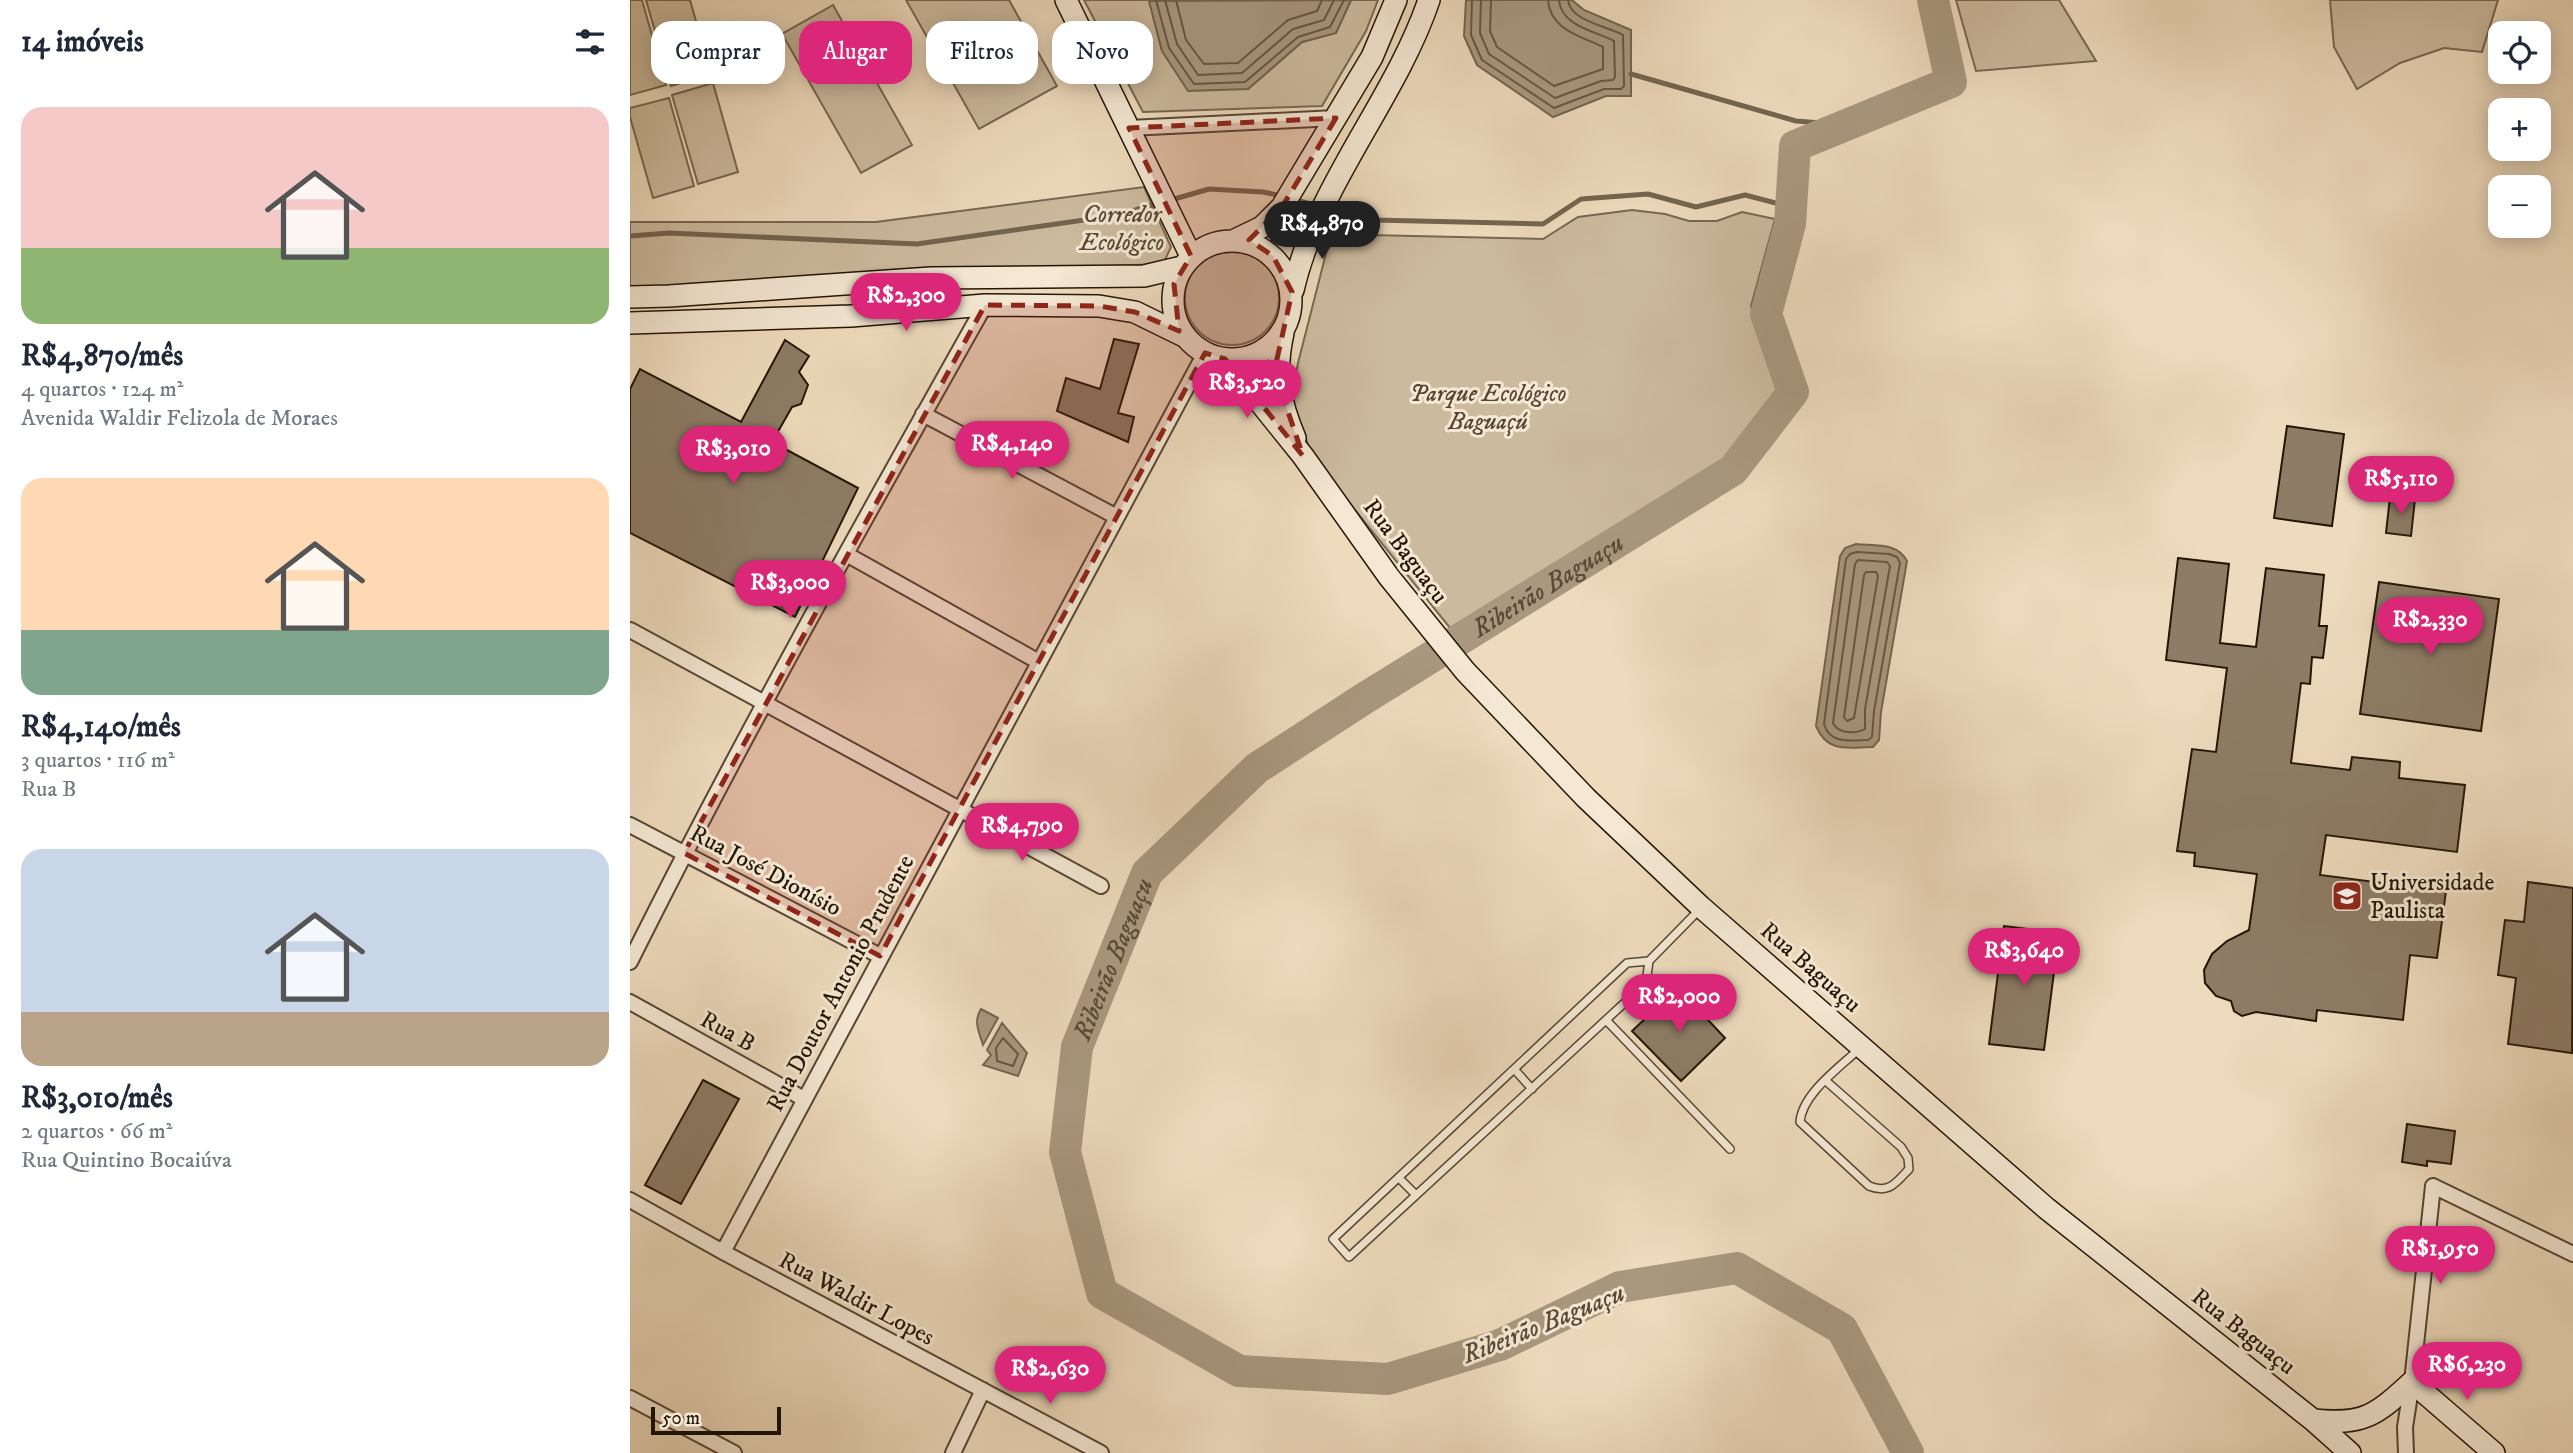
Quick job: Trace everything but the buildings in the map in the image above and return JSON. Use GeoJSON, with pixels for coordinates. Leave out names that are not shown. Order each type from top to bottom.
{"type":"FeatureCollection","features":[{"type":"Feature","properties":{"kind":"main road"},"geometry":{"type":"LineString","coordinates":[[1066,0],[1176,226],[1186,262],[1174,284],[1172,303],[1176,321],[1186,337]]}},
{"type":"Feature","properties":{"kind":"main road"},"geometry":{"type":"LineString","coordinates":[[630,297],[931,278],[1144,276],[1186,262],[1211,244],[1235,240],[1262,227],[1282,207],[1372,57],[1396,0]]}},
{"type":"Feature","properties":{"kind":"main road"},"geometry":{"type":"LineString","coordinates":[[1303,456],[1290,426],[1279,385],[1277,359],[1291,312],[1292,292],[1300,258],[1316,219],[1394,76],[1429,0]]}},
{"type":"Feature","properties":{"kind":"main road"},"geometry":{"type":"LineString","coordinates":[[1235,240],[1256,244],[1273,256],[1286,272],[1292,292]]}},
{"type":"Feature","properties":{"kind":"main road"},"geometry":{"type":"LineString","coordinates":[[630,323],[839,317],[985,305],[1099,306],[1135,312],[1186,337],[1215,356],[1303,456]]}},
{"type":"Feature","properties":{"kind":"main road"},"geometry":{"type":"LineString","coordinates":[[1215,356],[1242,359],[1259,354],[1273,344],[1284,330]]}},
{"type":"Feature","properties":{"kind":"main road","name":"Rua Baguaçu"},"geometry":{"type":"LineString","coordinates":[[1303,456],[1389,577],[1465,671],[1586,798],[1701,907],[2046,1208],[2313,1420],[2350,1453]]}},
{"type":"Feature","properties":{"kind":"main road"},"geometry":{"type":"LineString","coordinates":[[2313,1420],[2357,1421],[2375,1414],[2412,1382],[2494,1453]]}},
{"type":"Feature","properties":{"kind":"street"},"geometry":{"type":"LineString","coordinates":[[1129,128],[1336,118]]}},
{"type":"Feature","properties":{"kind":"street"},"geometry":{"type":"LineString","coordinates":[[630,962],[684,853],[845,554],[985,305]]}},
{"type":"Feature","properties":{"kind":"street","name":"Rua Doutor Antonio Prudente"},"geometry":{"type":"LineString","coordinates":[[723,1252],[1117,517],[1215,356]]}},
{"type":"Feature","properties":{"kind":"street"},"geometry":{"type":"LineString","coordinates":[[923,414],[1117,517]]}},
{"type":"Feature","properties":{"kind":"street"},"geometry":{"type":"LineString","coordinates":[[845,554],[1039,662]]}},
{"type":"Feature","properties":{"kind":"street"},"geometry":{"type":"LineString","coordinates":[[630,630],[1101,886]]}},
{"type":"Feature","properties":{"kind":"street","name":"Rua José Dionísio"},"geometry":{"type":"LineString","coordinates":[[630,825],[880,956]]}},
{"type":"Feature","properties":{"kind":"street","name":"Rua B"},"geometry":{"type":"LineString","coordinates":[[630,1002],[804,1099]]}},
{"type":"Feature","properties":{"kind":"street"},"geometry":{"type":"LineString","coordinates":[[2406,1453],[2404,1427],[2412,1382],[2433,1186],[2573,1254]]}},
{"type":"Feature","properties":{"kind":"street","name":"Rua Waldir Lopes"},"geometry":{"type":"LineString","coordinates":[[630,1200],[1101,1453]]}},
{"type":"Feature","properties":{"kind":"street"},"geometry":{"type":"LineString","coordinates":[[953,1453],[983,1390]]}},
{"type":"Feature","properties":{"kind":"street"},"geometry":{"type":"LineString","coordinates":[[630,1398],[734,1453]]}},
{"type":"Feature","properties":{"kind":"lane"},"geometry":{"type":"LineString","coordinates":[[1649,961],[1627,962],[1333,1239],[1349,1257],[1646,983],[1649,961],[1701,907]]}},
{"type":"Feature","properties":{"kind":"lane"},"geometry":{"type":"LineString","coordinates":[[1606,1020],[1730,1149]]}},
{"type":"Feature","properties":{"kind":"lane"},"geometry":{"type":"LineString","coordinates":[[1826,1081],[1901,1147],[1908,1158],[1909,1169],[1893,1185],[1880,1190],[1869,1186],[1800,1122],[1801,1111],[1807,1099],[1862,1046]]}},
{"type":"Feature","properties":{"kind":"lane"},"geometry":{"type":"LineString","coordinates":[[1514,1069],[1532,1089]]}},
{"type":"Feature","properties":{"kind":"lane"},"geometry":{"type":"LineString","coordinates":[[1399,1178],[1416,1195]]}},
{"type":"Feature","properties":{"kind":"highlighted area"},"geometry":{"type":"Polygon","coordinates":[[[1336,118],[1282,207],[1249,240],[1273,256],[1292,292],[1277,359],[1279,385],[1303,456],[1225,359],[1205,353],[880,956],[684,853],[985,305],[1099,306],[1135,312],[1179,331],[1174,284],[1191,256],[1129,128],[1336,118]]]}},
{"type":"Feature","properties":{"kind":"green space"},"geometry":{"type":"Polygon","coordinates":[[[630,0],[642,0],[651,32],[651,84],[666,85],[630,95],[630,0]]]}},
{"type":"Feature","properties":{"kind":"green space"},"geometry":{"type":"Polygon","coordinates":[[[646,0],[690,0],[696,21],[652,21],[646,0]]]}},
{"type":"Feature","properties":{"kind":"green space"},"geometry":{"type":"Polygon","coordinates":[[[906,0],[1009,0],[1021,21],[926,21],[926,35],[906,0]]]}},
{"type":"Feature","properties":{"kind":"green space"},"geometry":{"type":"Polygon","coordinates":[[[1084,0],[1149,0],[1162,50],[1248,89],[1302,42],[1336,33],[1351,0],[1378,0],[1366,31],[1322,106],[1143,112],[1128,84],[1153,84],[1153,21],[1095,21],[1084,0]]]}},
{"type":"Feature","properties":{"kind":"green space"},"geometry":{"type":"Polygon","coordinates":[[[1956,0],[2059,0],[2096,61],[1976,71],[1956,0]]]}},
{"type":"Feature","properties":{"kind":"green space"},"geometry":{"type":"Polygon","coordinates":[[[2330,0],[2498,0],[2492,21],[2488,21],[2488,32],[2482,52],[2444,48],[2400,63],[2357,89],[2334,47],[2330,0]]]}},
{"type":"Feature","properties":{"kind":"green space"},"geometry":{"type":"Polygon","coordinates":[[[833,5],[842,21],[805,21],[833,5]]]}},
{"type":"Feature","properties":{"kind":"green space"},"geometry":{"type":"Polygon","coordinates":[[[799,24],[799,64],[785,39],[785,32],[799,24]]]}},
{"type":"Feature","properties":{"kind":"green space"},"geometry":{"type":"Polygon","coordinates":[[[1038,52],[1052,77],[1052,84],[1057,86],[979,129],[954,84],[1038,84],[1038,52]]]}},
{"type":"Feature","properties":{"kind":"green space"},"geometry":{"type":"Polygon","coordinates":[[[713,84],[738,172],[698,184],[672,95],[713,84]]]}},
{"type":"Feature","properties":{"kind":"green space"},"geometry":{"type":"Polygon","coordinates":[[[810,84],[878,84],[912,145],[861,173],[810,84]]]}},
{"type":"Feature","properties":{"kind":"green space"},"geometry":{"type":"Polygon","coordinates":[[[669,98],[694,186],[653,198],[630,117],[630,108],[669,98]]]}},
{"type":"Feature","properties":{"kind":"green space","name":"Corredor Ecológico"},"geometry":{"type":"Polygon","coordinates":[[[1144,187],[1171,247],[1163,264],[930,272],[630,297],[630,222],[876,222],[1144,187]]]}},
{"type":"Feature","properties":{"kind":"green space","name":"Parque Ecológico Baguaçú"},"geometry":{"type":"Polygon","coordinates":[[[1632,210],[1665,214],[1689,221],[1717,221],[1742,212],[1775,219],[1751,306],[1779,392],[1724,461],[1450,628],[1314,459],[1291,401],[1333,226],[1369,235],[1543,239],[1578,217],[1632,210]]]}},
{"type":"Feature","properties":{"kind":"green space"},"geometry":{"type":"Polygon","coordinates":[[[1232,251],[1250,254],[1265,265],[1276,280],[1279,298],[1276,316],[1265,331],[1250,342],[1232,345],[1214,342],[1199,331],[1188,316],[1185,298],[1188,280],[1199,265],[1214,254],[1232,251]]]}},
{"type":"Feature","properties":{"kind":"water"},"geometry":{"type":"Polygon","coordinates":[[[1351,0],[1336,33],[1302,42],[1248,89],[1188,91],[1162,51],[1149,1],[1351,0]]]}},
{"type":"Feature","properties":{"kind":"water"},"geometry":{"type":"Polygon","coordinates":[[[1466,0],[1572,0],[1584,10],[1631,30],[1631,96],[1606,96],[1553,117],[1477,65],[1464,36],[1466,0]]]}},
{"type":"Feature","properties":{"kind":"water"},"geometry":{"type":"Polygon","coordinates":[[[1856,544],[1891,548],[1903,555],[1907,561],[1881,712],[1879,740],[1873,747],[1847,748],[1826,741],[1816,726],[1840,556],[1845,548],[1856,544]]]}},
{"type":"Feature","properties":{"kind":"water"},"geometry":{"type":"Polygon","coordinates":[[[981,1009],[998,1018],[983,1045],[977,1022],[981,1009]]]}},
{"type":"Feature","properties":{"kind":"water"},"geometry":{"type":"Polygon","coordinates":[[[1002,1023],[1027,1053],[1018,1076],[983,1065],[991,1055],[987,1050],[1002,1023]]]}},
{"type":"Feature","properties":{"kind":"waterway","name":"Ribeirão Baguaçu"},"geometry":{"type":"LineString","coordinates":[[1908,1453],[1842,1329],[1737,1268],[1620,1287],[1500,1345],[1388,1379],[1239,1371],[1102,1293],[1065,1152],[1077,1047],[1147,873],[1257,768],[1733,470],[1793,392],[1766,314],[1790,224],[1795,146],[1951,82],[1933,0]]}},
{"type":"Feature","properties":{"kind":"waterway"},"geometry":{"type":"LineString","coordinates":[[1631,74],[1796,121],[1846,125]]}},
{"type":"Feature","properties":{"kind":"waterway"},"geometry":{"type":"LineString","coordinates":[[1171,200],[1209,189],[1263,192],[1282,196]]}},
{"type":"Feature","properties":{"kind":"waterway"},"geometry":{"type":"LineString","coordinates":[[1328,208],[1374,220],[1543,224],[1581,199],[1648,194],[1696,207],[1745,195],[1791,207]]}},
{"type":"Feature","properties":{"kind":"waterway"},"geometry":{"type":"LineString","coordinates":[[1291,199],[1319,206]]}},
{"type":"Feature","properties":{"kind":"waterway"},"geometry":{"type":"LineString","coordinates":[[630,236],[669,233],[917,244],[1119,215],[1158,203]]}},
{"type":"Feature","properties":{"kind":"place","name":"Universidade Paulista"},"geometry":{"type":"Point","coordinates":[2347,896]}}]}
